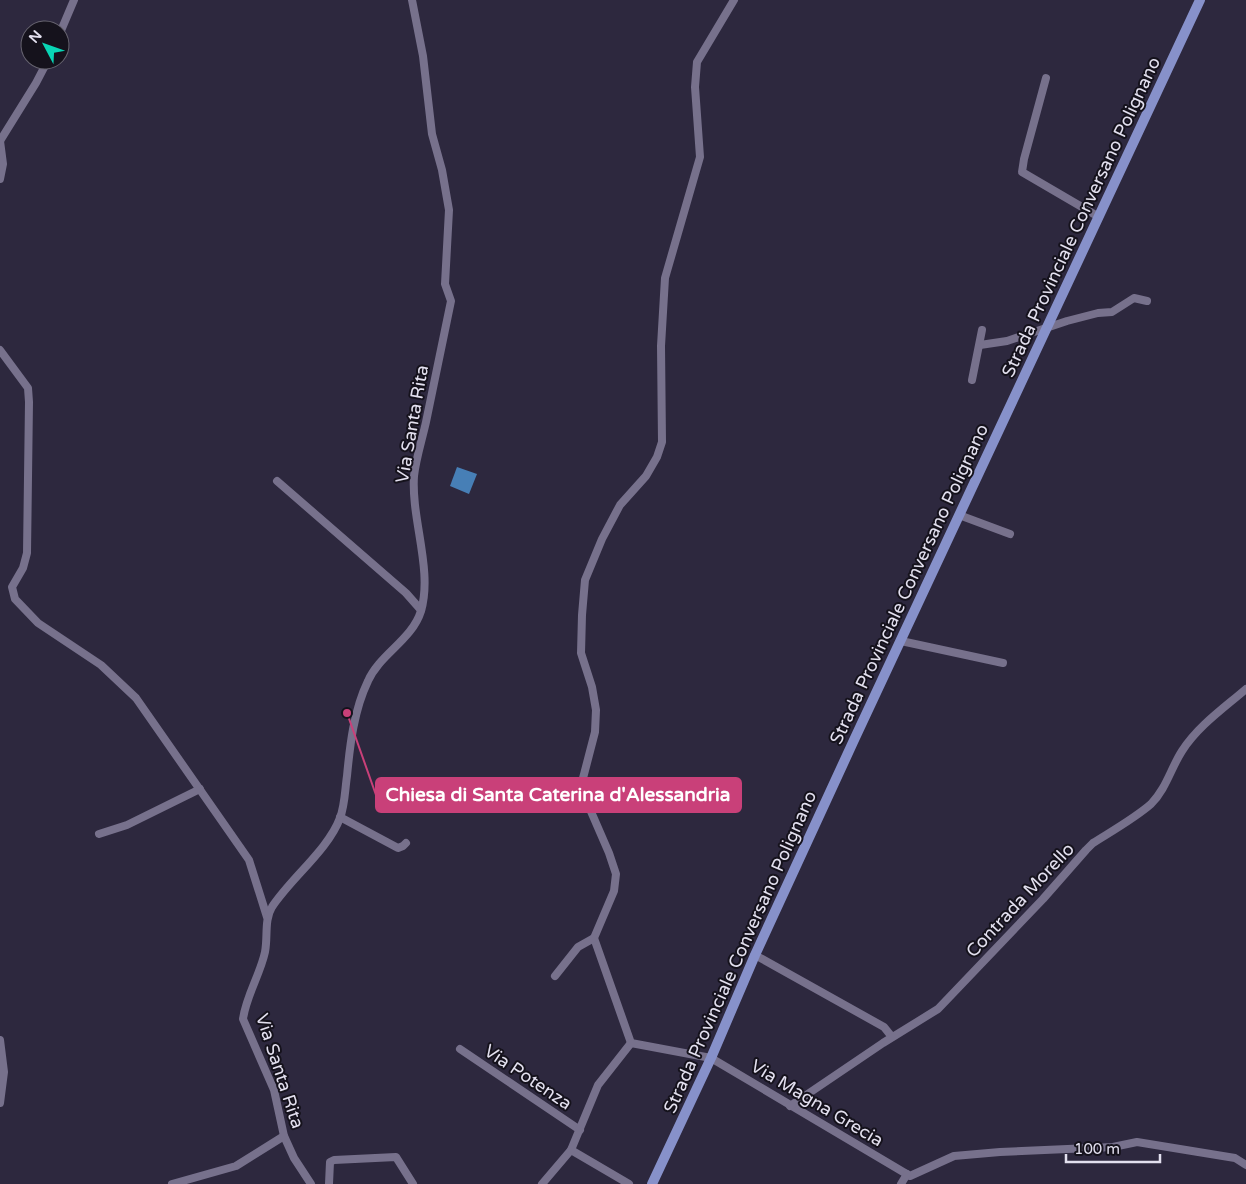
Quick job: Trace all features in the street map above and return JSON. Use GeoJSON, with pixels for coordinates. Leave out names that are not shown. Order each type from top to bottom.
{"type":"FeatureCollection","features":[{"type":"Feature","properties":{"kind":"main road","name":"Strada Provinciale Conversano Polignano"},"geometry":{"type":"LineString","coordinates":[[652,1184],[711,1058],[755,955],[1200,0]]}},
{"type":"Feature","properties":{"kind":"street"},"geometry":{"type":"LineString","coordinates":[[66,20],[74,0]]}},
{"type":"Feature","properties":{"kind":"street","name":"Via Santa Rita"},"geometry":{"type":"LineString","coordinates":[[311,1184],[294,1158],[284,1136],[274,1090],[243,1019],[244,1011],[259,976],[265,952],[267,916],[288,886],[327,841],[340,818],[356,717],[364,690],[374,669],[412,628],[421,610],[424,572],[415,508],[414,474],[451,301],[445,284],[449,210],[442,170],[432,134],[424,56],[412,0]]}},
{"type":"Feature","properties":{"kind":"street"},"geometry":{"type":"LineString","coordinates":[[556,976],[578,947],[594,938],[614,891],[616,874],[609,852],[586,800],[582,782],[595,732],[596,710],[592,687],[581,653],[585,580],[602,539],[620,505],[646,476],[657,457],[662,442],[661,346],[666,278],[700,157],[695,87],[697,62],[734,0]]}},
{"type":"Feature","properties":{"kind":"street"},"geometry":{"type":"LineString","coordinates":[[0,179],[2,164],[0,141],[43,70]]}},
{"type":"Feature","properties":{"kind":"street"},"geometry":{"type":"LineString","coordinates":[[1046,78],[1022,172],[1099,217]]}},
{"type":"Feature","properties":{"kind":"street"},"geometry":{"type":"LineString","coordinates":[[980,345],[1007,341],[1066,321],[1112,312],[1134,298],[1147,301]]}},
{"type":"Feature","properties":{"kind":"street"},"geometry":{"type":"LineString","coordinates":[[972,380],[982,330]]}},
{"type":"Feature","properties":{"kind":"street"},"geometry":{"type":"LineString","coordinates":[[0,350],[28,388],[29,402],[27,553],[23,568],[12,587],[12,593],[23,608],[38,623],[101,665],[132,694],[148,713],[249,860],[267,916]]}},
{"type":"Feature","properties":{"kind":"street"},"geometry":{"type":"LineString","coordinates":[[277,481],[406,593],[421,610]]}},
{"type":"Feature","properties":{"kind":"street"},"geometry":{"type":"LineString","coordinates":[[959,515],[1010,534]]}},
{"type":"Feature","properties":{"kind":"street"},"geometry":{"type":"LineString","coordinates":[[901,641],[1003,663]]}},
{"type":"Feature","properties":{"kind":"street","name":"Contrada Morello"},"geometry":{"type":"LineString","coordinates":[[790,1106],[892,1037],[938,1009],[1043,899],[1086,850],[1150,804],[1162,792],[1181,753],[1190,740],[1216,714],[1246,689]]}},
{"type":"Feature","properties":{"kind":"street"},"geometry":{"type":"LineString","coordinates":[[99,834],[126,824],[200,790]]}},
{"type":"Feature","properties":{"kind":"street"},"geometry":{"type":"LineString","coordinates":[[340,818],[398,848],[406,843]]}},
{"type":"Feature","properties":{"kind":"street"},"geometry":{"type":"LineString","coordinates":[[594,938],[631,1043]]}},
{"type":"Feature","properties":{"kind":"street"},"geometry":{"type":"LineString","coordinates":[[755,955],[884,1028],[892,1037]]}},
{"type":"Feature","properties":{"kind":"street"},"geometry":{"type":"LineString","coordinates":[[0,1040],[4,1072],[0,1103]]}},
{"type":"Feature","properties":{"kind":"street"},"geometry":{"type":"LineString","coordinates":[[631,1043],[711,1058]]}},
{"type":"Feature","properties":{"kind":"street"},"geometry":{"type":"LineString","coordinates":[[542,1184],[571,1150],[598,1085],[631,1043]]}},
{"type":"Feature","properties":{"kind":"street","name":"Via Potenza"},"geometry":{"type":"LineString","coordinates":[[460,1049],[580,1130]]}},
{"type":"Feature","properties":{"kind":"street","name":"Via Magna Grecia"},"geometry":{"type":"LineString","coordinates":[[711,1058],[907,1174]]}},
{"type":"Feature","properties":{"kind":"street"},"geometry":{"type":"LineString","coordinates":[[172,1184],[236,1166],[284,1136]]}},
{"type":"Feature","properties":{"kind":"street"},"geometry":{"type":"LineString","coordinates":[[901,1184],[907,1174],[910,1176],[917,1174],[946,1159],[963,1155],[1008,1151],[1113,1147],[1137,1142],[1235,1158],[1246,1165]]}},
{"type":"Feature","properties":{"kind":"street"},"geometry":{"type":"LineString","coordinates":[[571,1150],[629,1184]]}},
{"type":"Feature","properties":{"kind":"street"},"geometry":{"type":"LineString","coordinates":[[329,1184],[330,1162],[334,1160],[396,1157],[411,1183]]}},
{"type":"Feature","properties":{"kind":"water"},"geometry":{"type":"Polygon","coordinates":[[[457,467],[477,474],[469,494],[450,486],[457,467]]]}},
{"type":"Feature","properties":{"kind":"place","name":"Chiesa di Santa Caterina d'Alessandria"},"geometry":{"type":"Point","coordinates":[347,713]}}]}
